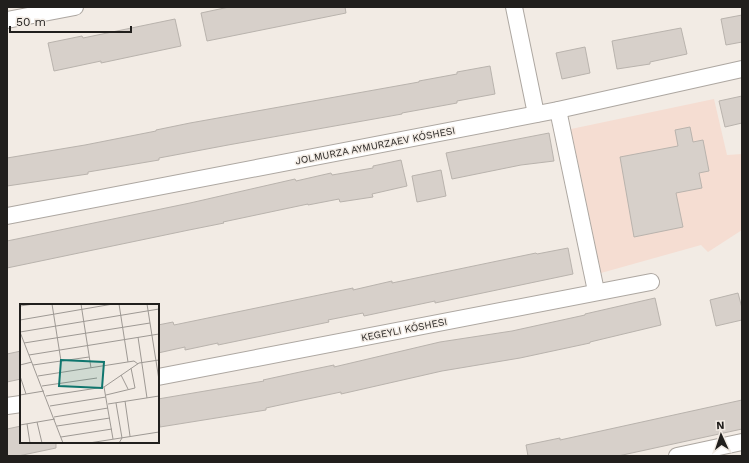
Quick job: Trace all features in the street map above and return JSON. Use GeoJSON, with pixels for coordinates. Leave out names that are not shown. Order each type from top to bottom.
{"type":"FeatureCollection","features":[{"type":"Feature","properties":{"kind":"street"},"geometry":{"type":"LineString","coordinates":[[7,20],[75,7]]}},
{"type":"Feature","properties":{"kind":"street"},"geometry":{"type":"LineString","coordinates":[[514,7],[536,114]]}},
{"type":"Feature","properties":{"kind":"street","name":"JOLMURZA AYMURZAEV KÓSHESI"},"geometry":{"type":"LineString","coordinates":[[7,216],[558,110],[742,69]]}},
{"type":"Feature","properties":{"kind":"street"},"geometry":{"type":"LineString","coordinates":[[558,110],[596,291]]}},
{"type":"Feature","properties":{"kind":"street","name":"KEGEYLI KÓSHESI"},"geometry":{"type":"LineString","coordinates":[[159,377],[596,291],[651,282]]}},
{"type":"Feature","properties":{"kind":"street"},"geometry":{"type":"LineString","coordinates":[[7,406],[20,404]]}},
{"type":"Feature","properties":{"kind":"street"},"geometry":{"type":"LineString","coordinates":[[677,456],[742,442]]}},
{"type":"Feature","properties":{"kind":"shaded area"},"geometry":{"type":"Polygon","coordinates":[[[714,99],[727,155],[742,154],[742,230],[708,252],[701,245],[601,273],[571,129],[714,99]]]}},
{"type":"Feature","properties":{"kind":"building"},"geometry":{"type":"Polygon","coordinates":[[[229,7],[345,7],[346,13],[207,41],[201,13],[229,7]]]}},
{"type":"Feature","properties":{"kind":"building"},"geometry":{"type":"Polygon","coordinates":[[[742,15],[742,42],[726,45],[721,19],[742,15]]]}},
{"type":"Feature","properties":{"kind":"building"},"geometry":{"type":"Polygon","coordinates":[[[175,19],[181,46],[101,63],[101,61],[54,71],[48,43],[82,36],[83,38],[175,19]]]}},
{"type":"Feature","properties":{"kind":"building"},"geometry":{"type":"Polygon","coordinates":[[[681,28],[687,54],[650,62],[650,64],[617,69],[612,41],[681,28]]]}},
{"type":"Feature","properties":{"kind":"building"},"geometry":{"type":"Polygon","coordinates":[[[585,47],[590,73],[562,79],[556,53],[585,47]]]}},
{"type":"Feature","properties":{"kind":"building"},"geometry":{"type":"Polygon","coordinates":[[[490,66],[495,94],[402,114],[159,158],[159,160],[88,172],[88,174],[7,186],[7,158],[85,145],[190,123],[419,82],[457,74],[457,72],[490,66]]]}},
{"type":"Feature","properties":{"kind":"building"},"geometry":{"type":"Polygon","coordinates":[[[742,96],[742,123],[725,127],[719,101],[742,96]]]}},
{"type":"Feature","properties":{"kind":"building"},"geometry":{"type":"Polygon","coordinates":[[[690,127],[693,142],[703,140],[709,171],[699,173],[702,188],[676,193],[683,227],[634,237],[620,157],[678,146],[675,130],[690,127]]]}},
{"type":"Feature","properties":{"kind":"building"},"geometry":{"type":"Polygon","coordinates":[[[549,133],[554,161],[521,165],[452,179],[446,153],[549,133]]]}},
{"type":"Feature","properties":{"kind":"building"},"geometry":{"type":"Polygon","coordinates":[[[401,160],[407,186],[372,194],[373,197],[340,202],[339,199],[308,204],[7,268],[7,241],[190,203],[295,179],[296,181],[331,173],[332,175],[373,168],[373,166],[401,160]]]}},
{"type":"Feature","properties":{"kind":"building"},"geometry":{"type":"Polygon","coordinates":[[[441,170],[446,196],[417,202],[412,176],[441,170]]]}},
{"type":"Feature","properties":{"kind":"building"},"geometry":{"type":"Polygon","coordinates":[[[568,248],[573,274],[435,303],[435,301],[364,316],[363,313],[328,320],[329,322],[218,345],[218,343],[185,350],[185,347],[159,353],[159,325],[173,322],[174,325],[353,288],[353,290],[392,281],[392,283],[568,248]]]}},
{"type":"Feature","properties":{"kind":"building"},"geometry":{"type":"Polygon","coordinates":[[[738,293],[742,308],[742,320],[716,326],[710,300],[738,293]]]}},
{"type":"Feature","properties":{"kind":"building"},"geometry":{"type":"Polygon","coordinates":[[[655,298],[661,325],[590,343],[520,358],[442,371],[341,394],[341,392],[266,408],[266,410],[160,427],[159,399],[264,381],[263,380],[334,365],[334,367],[440,342],[512,331],[655,298]]]}},
{"type":"Feature","properties":{"kind":"building"},"geometry":{"type":"Polygon","coordinates":[[[20,351],[20,379],[7,382],[7,354],[20,351]]]}},
{"type":"Feature","properties":{"kind":"building"},"geometry":{"type":"Polygon","coordinates":[[[742,400],[742,429],[618,456],[528,456],[526,445],[560,438],[560,440],[742,400]]]}},
{"type":"Feature","properties":{"kind":"building"},"geometry":{"type":"Polygon","coordinates":[[[20,426],[20,443],[56,443],[56,448],[18,456],[7,456],[7,429],[20,426]]]}}]}
